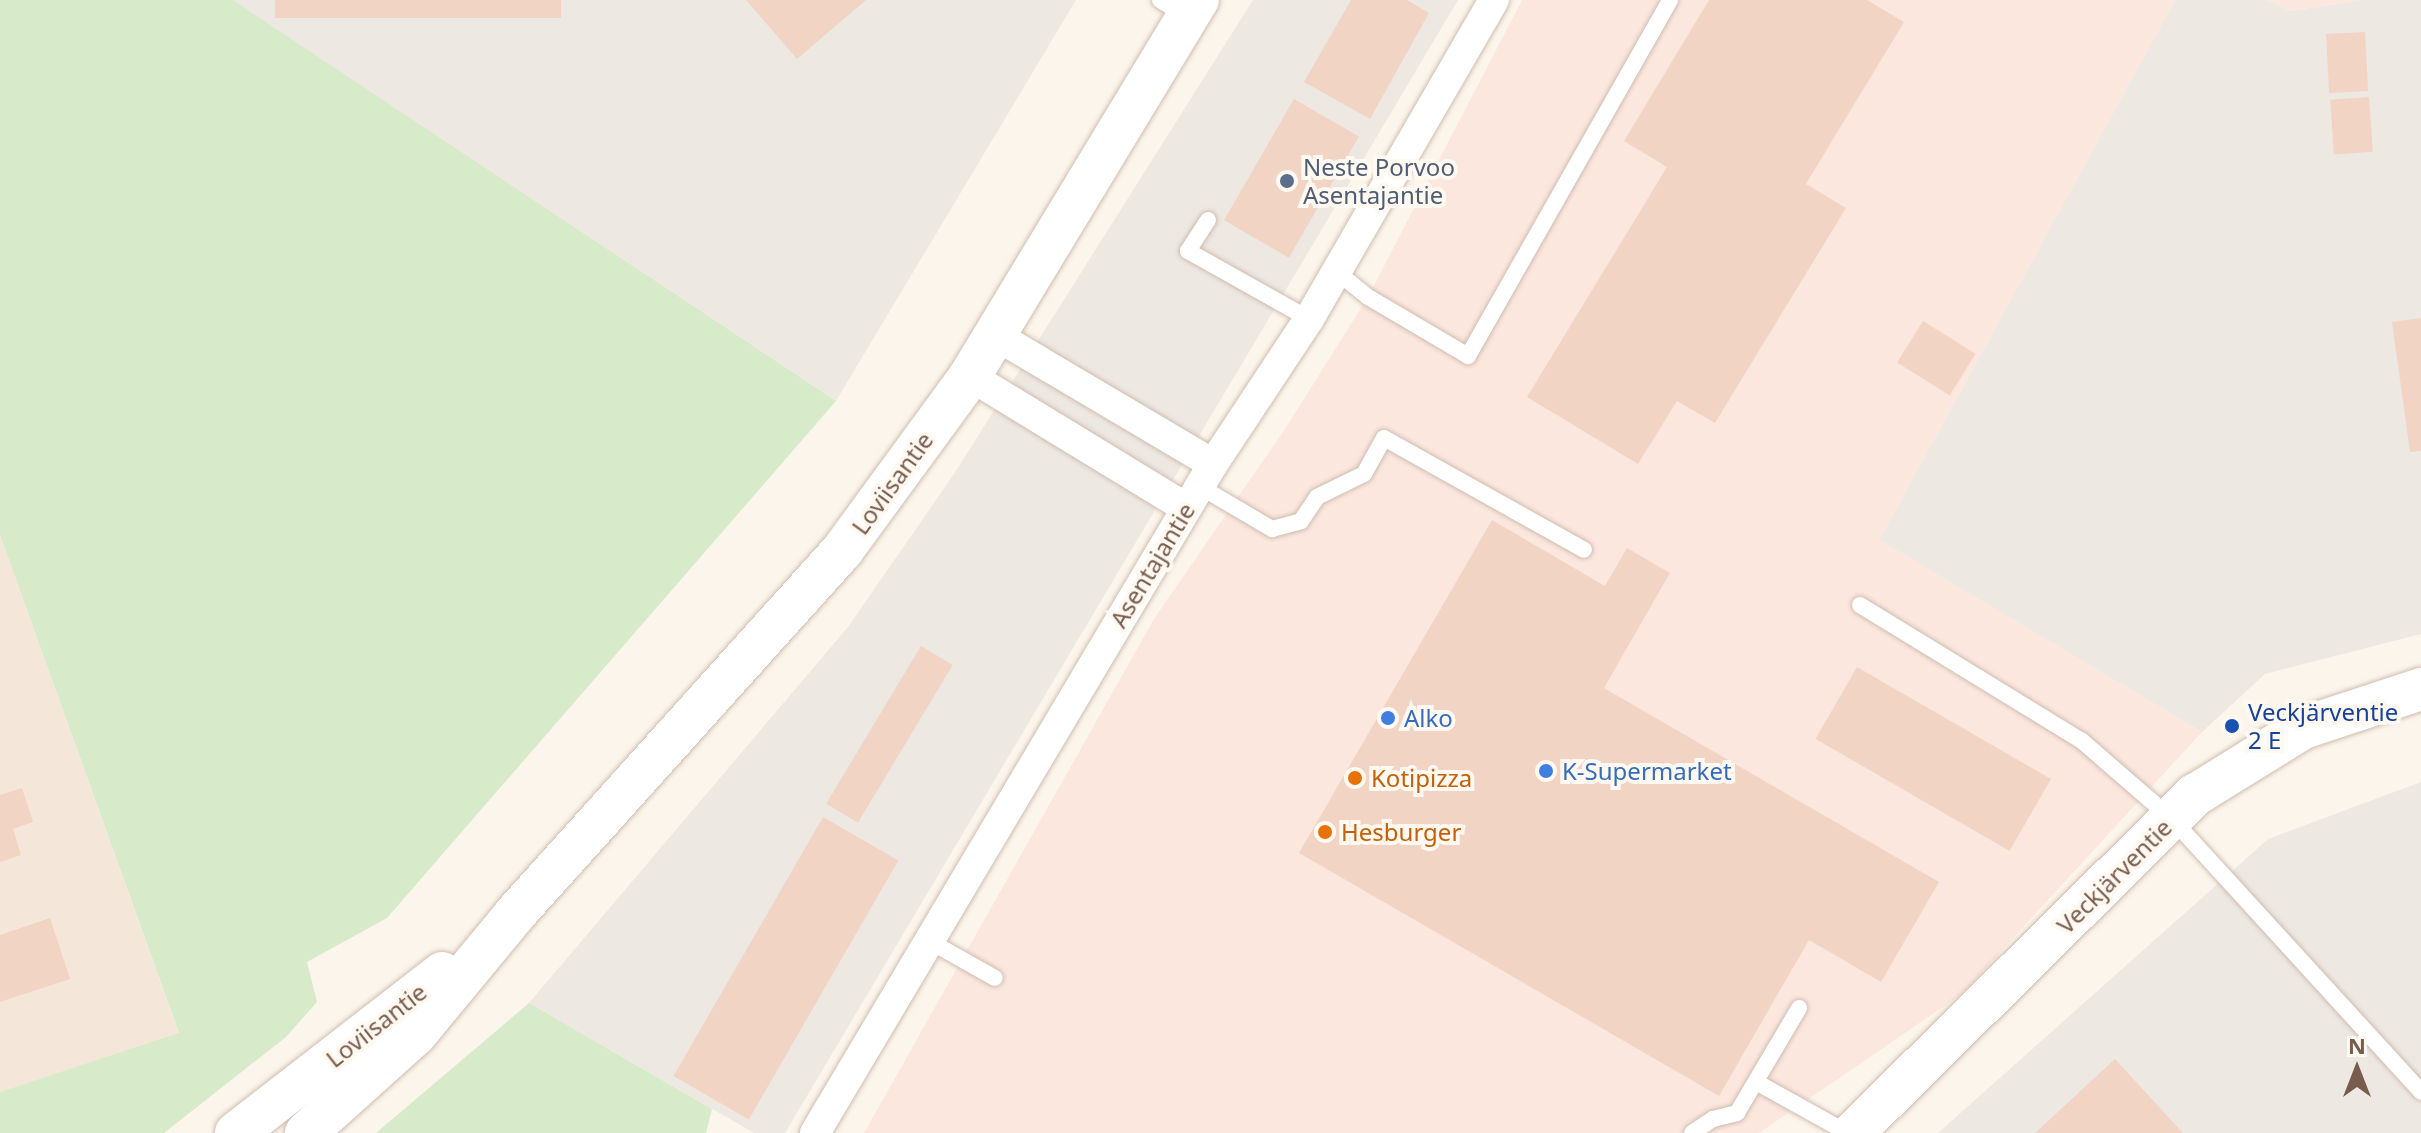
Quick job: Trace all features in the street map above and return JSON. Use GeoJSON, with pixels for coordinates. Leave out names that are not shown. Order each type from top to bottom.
{"type":"FeatureCollection","features":[{"type":"Feature","properties":{"kind":"main road","name":"Loviisantie"},"geometry":{"type":"LineString","coordinates":[[306,1133],[415,1035],[515,914],[842,551],[970,376],[1182,6]]}},
{"type":"Feature","properties":{"kind":"main road","name":"Veckjärventie"},"geometry":{"type":"LineString","coordinates":[[1851,1133],[2195,795],[2303,728],[2421,689]]}},
{"type":"Feature","properties":{"kind":"main road","name":"Loviisantie"},"geometry":{"type":"LineString","coordinates":[[236,1133],[515,914]]}},
{"type":"Feature","properties":{"kind":"street","name":"Asentajantie"},"geometry":{"type":"LineString","coordinates":[[815,1133],[1199,486],[1309,319],[1494,0]]}},
{"type":"Feature","properties":{"kind":"street"},"geometry":{"type":"LineString","coordinates":[[995,335],[1199,486]]}},
{"type":"Feature","properties":{"kind":"street"},"geometry":{"type":"LineString","coordinates":[[970,376],[1199,486]]}},
{"type":"Feature","properties":{"kind":"lane"},"geometry":{"type":"LineString","coordinates":[[1336,271],[1368,297],[1468,356],[1670,0]]}},
{"type":"Feature","properties":{"kind":"lane"},"geometry":{"type":"LineString","coordinates":[[1208,220],[1188,251],[1309,319]]}},
{"type":"Feature","properties":{"kind":"lane"},"geometry":{"type":"LineString","coordinates":[[1199,486],[1272,529],[1301,521],[1317,497],[1364,474],[1384,438],[1584,550]]}},
{"type":"Feature","properties":{"kind":"lane"},"geometry":{"type":"LineString","coordinates":[[1860,605],[2082,741],[2172,819],[2421,1092]]}},
{"type":"Feature","properties":{"kind":"lane"},"geometry":{"type":"LineString","coordinates":[[931,942],[995,978]]}},
{"type":"Feature","properties":{"kind":"lane"},"geometry":{"type":"LineString","coordinates":[[1692,1133],[1713,1119],[1737,1113],[1799,1008]]}},
{"type":"Feature","properties":{"kind":"lane"},"geometry":{"type":"LineString","coordinates":[[1756,1082],[1851,1133]]}},
{"type":"Feature","properties":{"kind":"shaded area"},"geometry":{"type":"Polygon","coordinates":[[[233,0],[1076,0],[836,401],[233,0]]]}},
{"type":"Feature","properties":{"kind":"shaded area"},"geometry":{"type":"Polygon","coordinates":[[[1253,0],[1458,0],[785,1133],[754,1133],[529,1003],[848,627],[954,474],[1253,0]]]}},
{"type":"Feature","properties":{"kind":"shaded area"},"geometry":{"type":"Polygon","coordinates":[[[1522,0],[2175,0],[1879,540],[2202,732],[1962,994],[1759,1133],[864,1133],[1154,619],[1285,429],[1368,297],[1522,0]]]}},
{"type":"Feature","properties":{"kind":"shaded area"},"geometry":{"type":"Polygon","coordinates":[[[2175,0],[2267,0],[2289,11],[2363,0],[2421,0],[2421,634],[2265,674],[2202,732],[1879,540],[2175,0]]]}},
{"type":"Feature","properties":{"kind":"shaded area"},"geometry":{"type":"Polygon","coordinates":[[[2267,0],[2363,0],[2288,11],[2267,0]]]}},
{"type":"Feature","properties":{"kind":"shaded area"},"geometry":{"type":"Polygon","coordinates":[[[0,535],[179,1034],[0,1092],[0,535]]]}},
{"type":"Feature","properties":{"kind":"shaded area"},"geometry":{"type":"Polygon","coordinates":[[[2421,782],[2421,1133],[1938,1133],[2268,839],[2421,782]]]}},
{"type":"Feature","properties":{"kind":"green space"},"geometry":{"type":"Polygon","coordinates":[[[0,0],[233,0],[836,401],[387,918],[307,962],[317,1002],[286,1037],[164,1133],[0,1133],[0,1092],[179,1033],[0,535],[0,0]]]}},
{"type":"Feature","properties":{"kind":"green space"},"geometry":{"type":"Polygon","coordinates":[[[529,1003],[712,1109],[706,1133],[376,1133],[529,1003]]]}},
{"type":"Feature","properties":{"kind":"building"},"geometry":{"type":"Polygon","coordinates":[[[275,0],[561,0],[561,18],[275,18],[275,0]]]}},
{"type":"Feature","properties":{"kind":"building"},"geometry":{"type":"Polygon","coordinates":[[[746,0],[866,0],[797,59],[746,0]]]}},
{"type":"Feature","properties":{"kind":"building"},"geometry":{"type":"Polygon","coordinates":[[[1351,0],[1407,0],[1429,13],[1370,119],[1304,82],[1351,0]]]}},
{"type":"Feature","properties":{"kind":"building"},"geometry":{"type":"Polygon","coordinates":[[[1709,0],[1867,0],[1904,22],[1806,184],[1846,208],[1715,423],[1677,401],[1638,464],[1527,397],[1667,167],[1624,141],[1709,0]]]}},
{"type":"Feature","properties":{"kind":"building"},"geometry":{"type":"Polygon","coordinates":[[[2365,32],[2368,91],[2329,93],[2326,34],[2365,32]]]}},
{"type":"Feature","properties":{"kind":"building"},"geometry":{"type":"Polygon","coordinates":[[[2369,97],[2373,152],[2334,155],[2330,100],[2369,97]]]}},
{"type":"Feature","properties":{"kind":"building"},"geometry":{"type":"Polygon","coordinates":[[[1294,99],[1359,136],[1289,258],[1224,220],[1294,99]]]}},
{"type":"Feature","properties":{"kind":"building"},"geometry":{"type":"Polygon","coordinates":[[[2421,318],[2421,451],[2410,452],[2392,322],[2421,318]]]}},
{"type":"Feature","properties":{"kind":"building"},"geometry":{"type":"Polygon","coordinates":[[[1923,321],[1976,354],[1950,395],[1897,363],[1923,321]]]}},
{"type":"Feature","properties":{"kind":"building","name":"K-Supermarket"},"geometry":{"type":"Polygon","coordinates":[[[1492,520],[1605,586],[1627,548],[1670,573],[1604,688],[1939,882],[1881,982],[1809,940],[1719,1096],[1299,853],[1492,520]]]}},
{"type":"Feature","properties":{"kind":"building"},"geometry":{"type":"Polygon","coordinates":[[[921,646],[953,665],[858,823],[826,804],[921,646]]]}},
{"type":"Feature","properties":{"kind":"building"},"geometry":{"type":"Polygon","coordinates":[[[1857,667],[2051,779],[2009,851],[1816,739],[1857,667]]]}},
{"type":"Feature","properties":{"kind":"building"},"geometry":{"type":"Polygon","coordinates":[[[22,788],[33,822],[13,829],[21,855],[0,862],[0,795],[22,788]]]}},
{"type":"Feature","properties":{"kind":"building"},"geometry":{"type":"Polygon","coordinates":[[[823,817],[898,860],[749,1119],[674,1076],[823,817]]]}},
{"type":"Feature","properties":{"kind":"building"},"geometry":{"type":"Polygon","coordinates":[[[50,918],[70,979],[0,1002],[0,935],[50,918]]]}},
{"type":"Feature","properties":{"kind":"building"},"geometry":{"type":"Polygon","coordinates":[[[2115,1059],[2183,1133],[2035,1133],[2115,1059]]]}},
{"type":"Feature","properties":{"kind":"place","name":"Neste Porvoo Asentajantie"},"geometry":{"type":"Point","coordinates":[1287,181]}},
{"type":"Feature","properties":{"kind":"place","name":"Alko"},"geometry":{"type":"Point","coordinates":[1388,718]}},
{"type":"Feature","properties":{"kind":"place","name":"Veckjärventie 2 E"},"geometry":{"type":"Point","coordinates":[2232,726]}},
{"type":"Feature","properties":{"kind":"place","name":"K-Supermarket"},"geometry":{"type":"Point","coordinates":[1546,771]}},
{"type":"Feature","properties":{"kind":"place","name":"Kotipizza"},"geometry":{"type":"Point","coordinates":[1355,778]}},
{"type":"Feature","properties":{"kind":"place","name":"Hesburger"},"geometry":{"type":"Point","coordinates":[1325,832]}}]}
